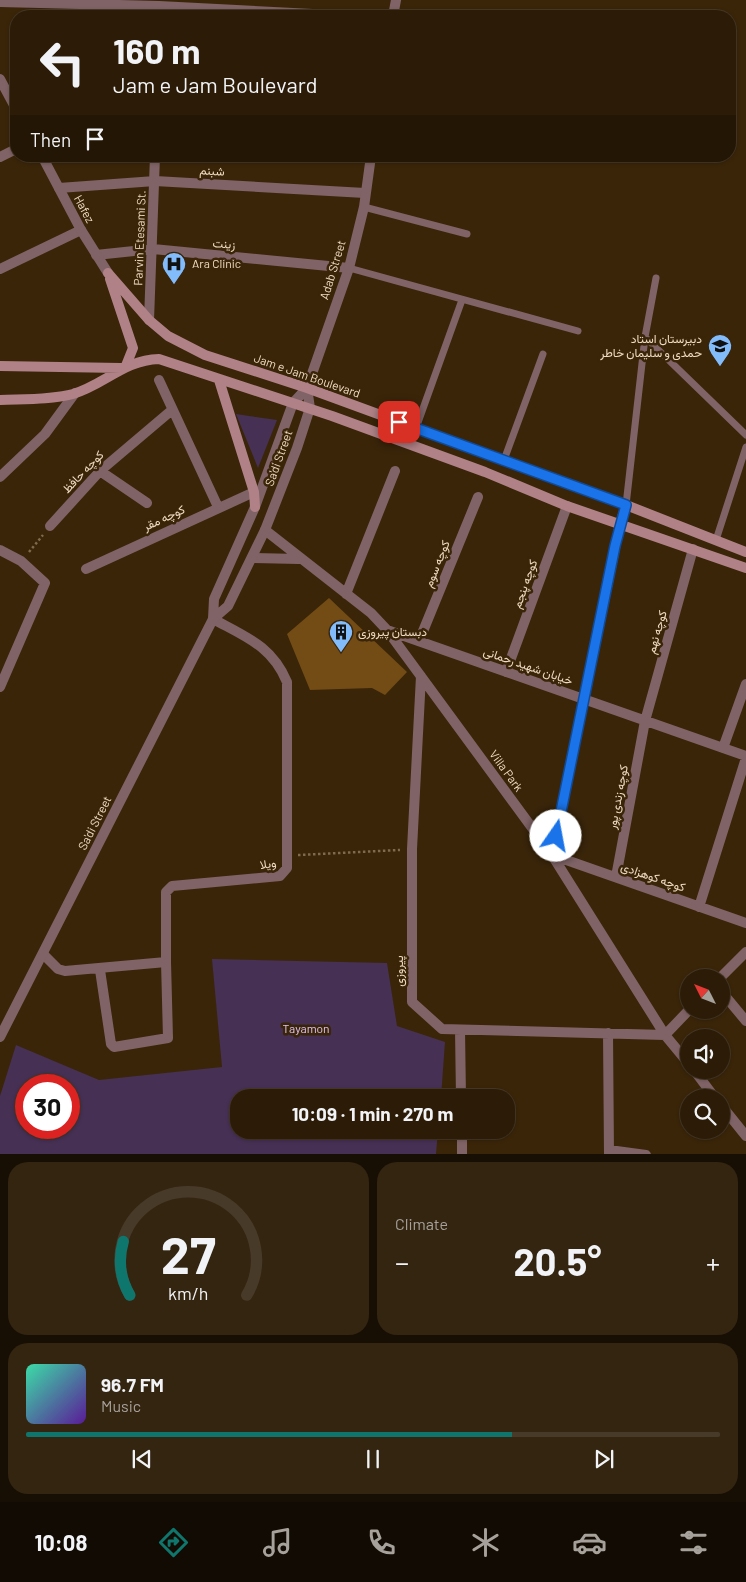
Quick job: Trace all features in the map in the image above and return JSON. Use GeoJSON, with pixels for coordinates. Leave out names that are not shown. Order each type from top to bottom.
{"type":"FeatureCollection","features":[{"type":"Feature","properties":{"kind":"main road","name":"Jam e Jam Boulevard"},"geometry":{"type":"LineString","coordinates":[[108,273],[149,320],[168,336],[205,354],[307,388],[504,460],[746,552]]}},
{"type":"Feature","properties":{"kind":"main road"},"geometry":{"type":"LineString","coordinates":[[108,273],[133,348],[125,368]]}},
{"type":"Feature","properties":{"kind":"main road"},"geometry":{"type":"LineString","coordinates":[[0,400],[42,398],[75,393],[143,359],[159,359],[310,408],[485,472],[567,506],[746,568]]}},
{"type":"Feature","properties":{"kind":"main road"},"geometry":{"type":"LineString","coordinates":[[0,366],[125,368]]}},
{"type":"Feature","properties":{"kind":"main road"},"geometry":{"type":"LineString","coordinates":[[220,380],[254,492],[256,507]]}},
{"type":"Feature","properties":{"kind":"main road"},"geometry":{"type":"LineString","coordinates":[[620,524],[626,505]]}},
{"type":"Feature","properties":{"kind":"street"},"geometry":{"type":"LineString","coordinates":[[0,2],[207,10]]}},
{"type":"Feature","properties":{"kind":"street"},"geometry":{"type":"LineString","coordinates":[[0,79],[10,96]]}},
{"type":"Feature","properties":{"kind":"street","name":"Hafez"},"geometry":{"type":"LineString","coordinates":[[45,162],[81,230],[108,273]]}},
{"type":"Feature","properties":{"kind":"street","name":"Parvin Etesami St."},"geometry":{"type":"LineString","coordinates":[[149,320],[155,162]]}},
{"type":"Feature","properties":{"kind":"street","name":"Adab Street"},"geometry":{"type":"LineString","coordinates":[[307,388],[349,268],[364,207],[370,162]]}},
{"type":"Feature","properties":{"kind":"street","name":"شبنم"},"geometry":{"type":"LineString","coordinates":[[58,188],[155,181],[365,193]]}},
{"type":"Feature","properties":{"kind":"street"},"geometry":{"type":"LineString","coordinates":[[0,269],[81,230]]}},
{"type":"Feature","properties":{"kind":"street","name":"زینت"},"geometry":{"type":"LineString","coordinates":[[96,255],[153,250],[349,268]]}},
{"type":"Feature","properties":{"kind":"street"},"geometry":{"type":"LineString","coordinates":[[159,380],[218,507]]}},
{"type":"Feature","properties":{"kind":"street"},"geometry":{"type":"LineString","coordinates":[[293,403],[307,388]]}},
{"type":"Feature","properties":{"kind":"street"},"geometry":{"type":"LineString","coordinates":[[307,388],[310,408]]}},
{"type":"Feature","properties":{"kind":"street"},"geometry":{"type":"LineString","coordinates":[[0,477],[45,434],[75,393]]}},
{"type":"Feature","properties":{"kind":"street","name":"Sa'di Street"},"geometry":{"type":"LineString","coordinates":[[213,619],[214,599],[256,507],[293,403]]}},
{"type":"Feature","properties":{"kind":"street","name":"Sa'di Street"},"geometry":{"type":"LineString","coordinates":[[0,1037],[213,619],[228,606],[252,558],[297,448],[310,408]]}},
{"type":"Feature","properties":{"kind":"street","name":"کوچه حافظ"},"geometry":{"type":"LineString","coordinates":[[50,526],[100,470],[172,410]]}},
{"type":"Feature","properties":{"kind":"street"},"geometry":{"type":"LineString","coordinates":[[100,470],[147,503]]}},
{"type":"Feature","properties":{"kind":"street"},"geometry":{"type":"LineString","coordinates":[[346,594],[395,471]]}},
{"type":"Feature","properties":{"kind":"street","name":"کوچه مقر"},"geometry":{"type":"LineString","coordinates":[[86,569],[254,492]]}},
{"type":"Feature","properties":{"kind":"street","name":"کوچه سوم"},"geometry":{"type":"LineString","coordinates":[[419,641],[478,497]]}},
{"type":"Feature","properties":{"kind":"street","name":"کوچه پنجم"},"geometry":{"type":"LineString","coordinates":[[506,672],[567,506]]}},
{"type":"Feature","properties":{"kind":"street"},"geometry":{"type":"LineString","coordinates":[[552,855],[620,524]]}},
{"type":"Feature","properties":{"kind":"street","name":"Villa Park"},"geometry":{"type":"LineString","coordinates":[[265,530],[346,594],[387,630],[552,855],[666,1035],[680,1053]]}},
{"type":"Feature","properties":{"kind":"street","name":"کوچه نهم"},"geometry":{"type":"LineString","coordinates":[[645,721],[693,549]]}},
{"type":"Feature","properties":{"kind":"street"},"geometry":{"type":"LineString","coordinates":[[0,550],[21,561],[45,583],[0,687]]}},
{"type":"Feature","properties":{"kind":"street"},"geometry":{"type":"LineString","coordinates":[[252,558],[299,558]]}},
{"type":"Feature","properties":{"kind":"street","name":"ویلا"},"geometry":{"type":"LineString","coordinates":[[166,962],[166,892],[168,888],[172,886],[280,876],[287,868],[287,682],[280,664],[265,649],[213,619]]}},
{"type":"Feature","properties":{"kind":"street","name":"خیابان شهید رحمانی"},"geometry":{"type":"LineString","coordinates":[[387,630],[746,757]]}},
{"type":"Feature","properties":{"kind":"street","name":"پیروزی"},"geometry":{"type":"LineString","coordinates":[[421,676],[412,849],[412,1002],[442,1030],[666,1035]]}},
{"type":"Feature","properties":{"kind":"street"},"geometry":{"type":"LineString","coordinates":[[722,748],[746,684]]}},
{"type":"Feature","properties":{"kind":"street","name":"کوچه زندی پور"},"geometry":{"type":"LineString","coordinates":[[616,877],[645,721]]}},
{"type":"Feature","properties":{"kind":"street"},"geometry":{"type":"LineString","coordinates":[[699,907],[746,757]]}},
{"type":"Feature","properties":{"kind":"street","name":"کوچه کوهزادی"},"geometry":{"type":"LineString","coordinates":[[552,855],[746,923]]}},
{"type":"Feature","properties":{"kind":"street"},"geometry":{"type":"LineString","coordinates":[[729,969],[746,952]]}},
{"type":"Feature","properties":{"kind":"street"},"geometry":{"type":"LineString","coordinates":[[42,954],[62,971],[100,970],[166,962],[168,1038],[114,1047],[111,1044],[100,970]]}},
{"type":"Feature","properties":{"kind":"street"},"geometry":{"type":"LineString","coordinates":[[730,1002],[746,1021]]}},
{"type":"Feature","properties":{"kind":"street"},"geometry":{"type":"LineString","coordinates":[[666,1035],[681,1019]]}},
{"type":"Feature","properties":{"kind":"street"},"geometry":{"type":"LineString","coordinates":[[460,1030],[461,1089]]}},
{"type":"Feature","properties":{"kind":"street"},"geometry":{"type":"LineString","coordinates":[[608,1034],[609,1152],[646,1154]]}},
{"type":"Feature","properties":{"kind":"street"},"geometry":{"type":"LineString","coordinates":[[730,1116],[746,1136]]}},
{"type":"Feature","properties":{"kind":"street"},"geometry":{"type":"LineString","coordinates":[[462,1139],[462,1154]]}},
{"type":"Feature","properties":{"kind":"lane"},"geometry":{"type":"LineString","coordinates":[[364,207],[466,234]]}},
{"type":"Feature","properties":{"kind":"lane"},"geometry":{"type":"LineString","coordinates":[[349,268],[578,331]]}},
{"type":"Feature","properties":{"kind":"lane"},"geometry":{"type":"LineString","coordinates":[[626,505],[645,337],[656,278]]}},
{"type":"Feature","properties":{"kind":"lane"},"geometry":{"type":"LineString","coordinates":[[416,428],[462,300]]}},
{"type":"Feature","properties":{"kind":"lane"},"geometry":{"type":"LineString","coordinates":[[645,337],[746,435]]}},
{"type":"Feature","properties":{"kind":"lane"},"geometry":{"type":"LineString","coordinates":[[504,460],[543,354]]}},
{"type":"Feature","properties":{"kind":"lane"},"geometry":{"type":"LineString","coordinates":[[716,540],[746,447]]}},
{"type":"Feature","properties":{"kind":"path"},"geometry":{"type":"LineString","coordinates":[[21,561],[50,526]]}},
{"type":"Feature","properties":{"kind":"path"},"geometry":{"type":"LineString","coordinates":[[286,856],[412,849]]}},
{"type":"Feature","properties":{"kind":"green space"},"geometry":{"type":"Polygon","coordinates":[[[236,414],[277,420],[258,468],[236,414]]]}},
{"type":"Feature","properties":{"kind":"green space","name":"Tayamon"},"geometry":{"type":"Polygon","coordinates":[[[212,959],[387,963],[397,1026],[445,1042],[442,1089],[230,1089],[230,1139],[437,1139],[436,1154],[0,1154],[0,1096],[16,1045],[99,1080],[222,1067],[212,959]]]}},
{"type":"Feature","properties":{"kind":"building","name":"دبستان پیروزی"},"geometry":{"type":"Polygon","coordinates":[[[329,598],[407,672],[385,695],[372,688],[310,690],[287,634],[329,598]]]}},
{"type":"Feature","properties":{"kind":"place","name":"Ara Clinic"},"geometry":{"type":"Point","coordinates":[174,285]}},
{"type":"Feature","properties":{"kind":"place","name":"دبیرستان استاد حمدی و سلیمان خاطر"},"geometry":{"type":"Point","coordinates":[720,367]}},
{"type":"Feature","properties":{"kind":"place","name":"دبستان پیروزی"},"geometry":{"type":"Point","coordinates":[341,653]}},
{"type":"Feature","properties":{"kind":"route"},"geometry":{"type":"LineString","coordinates":[[399,422],[626,505],[615,546],[556,836]]}}]}
